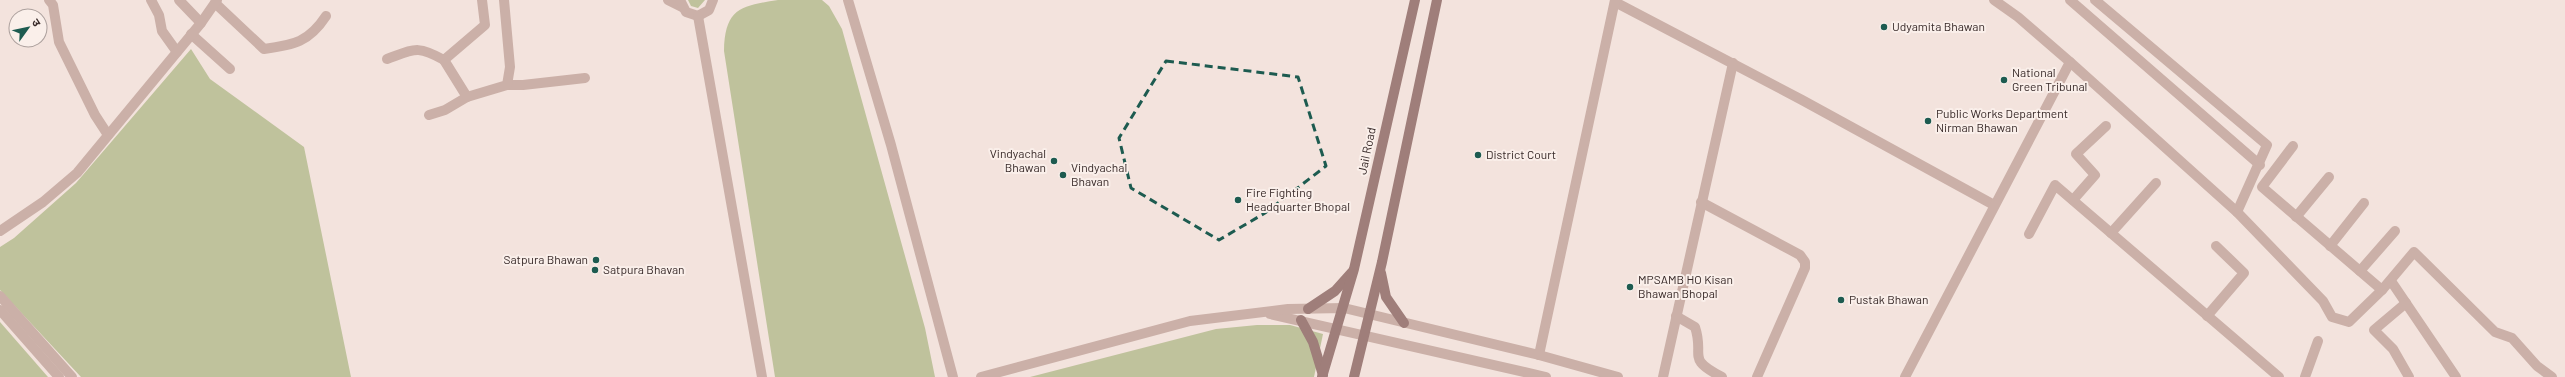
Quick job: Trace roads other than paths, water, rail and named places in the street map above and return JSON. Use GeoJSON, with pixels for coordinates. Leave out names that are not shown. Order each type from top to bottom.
{"type":"FeatureCollection","features":[{"type":"Feature","properties":{"kind":"main road","name":"Jail Road"},"geometry":{"type":"LineString","coordinates":[[1322,376],[1338,330],[1354,269],[1415,0]]}},
{"type":"Feature","properties":{"kind":"main road"},"geometry":{"type":"LineString","coordinates":[[1354,377],[1380,269],[1437,0]]}},
{"type":"Feature","properties":{"kind":"main road"},"geometry":{"type":"LineString","coordinates":[[1308,309],[1335,291],[1354,269]]}},
{"type":"Feature","properties":{"kind":"main road"},"geometry":{"type":"LineString","coordinates":[[1380,269],[1386,297],[1404,323]]}},
{"type":"Feature","properties":{"kind":"main road"},"geometry":{"type":"LineString","coordinates":[[1301,320],[1313,342],[1322,376]]}},
{"type":"Feature","properties":{"kind":"street"},"geometry":{"type":"LineString","coordinates":[[49,0],[53,5],[59,42],[95,115],[108,135]]}},
{"type":"Feature","properties":{"kind":"street"},"geometry":{"type":"LineString","coordinates":[[151,0],[159,15],[162,31],[177,52]]}},
{"type":"Feature","properties":{"kind":"street"},"geometry":{"type":"LineString","coordinates":[[179,0],[201,23]]}},
{"type":"Feature","properties":{"kind":"street"},"geometry":{"type":"LineString","coordinates":[[444,60],[486,25],[482,0]]}},
{"type":"Feature","properties":{"kind":"street"},"geometry":{"type":"LineString","coordinates":[[504,0],[510,68],[507,85]]}},
{"type":"Feature","properties":{"kind":"street"},"geometry":{"type":"LineString","coordinates":[[668,0],[681,3],[692,15],[698,16],[709,10],[712,0]]}},
{"type":"Feature","properties":{"kind":"street"},"geometry":{"type":"LineString","coordinates":[[848,0],[891,145],[953,377]]}},
{"type":"Feature","properties":{"kind":"street"},"geometry":{"type":"LineString","coordinates":[[1994,0],[2018,17],[2070,62],[2238,212],[2322,301],[2332,317],[2349,322],[2391,281],[2414,252],[2496,332],[2512,338],[2536,366],[2552,377]]}},
{"type":"Feature","properties":{"kind":"street"},"geometry":{"type":"LineString","coordinates":[[2070,0],[2260,165]]}},
{"type":"Feature","properties":{"kind":"street"},"geometry":{"type":"LineString","coordinates":[[2095,0],[2267,145],[2260,165],[2238,212]]}},
{"type":"Feature","properties":{"kind":"street"},"geometry":{"type":"LineString","coordinates":[[0,231],[43,202],[77,173],[201,23],[216,1],[264,49],[289,46],[302,41],[318,29],[326,16]]}},
{"type":"Feature","properties":{"kind":"street"},"geometry":{"type":"LineString","coordinates":[[1539,355],[1615,1],[1733,63],[1994,205]]}},
{"type":"Feature","properties":{"kind":"street"},"geometry":{"type":"LineString","coordinates":[[698,16],[762,377]]}},
{"type":"Feature","properties":{"kind":"street"},"geometry":{"type":"LineString","coordinates":[[191,34],[230,68]]}},
{"type":"Feature","properties":{"kind":"street"},"geometry":{"type":"LineString","coordinates":[[387,59],[413,50],[425,49],[444,60],[467,97]]}},
{"type":"Feature","properties":{"kind":"street"},"geometry":{"type":"LineString","coordinates":[[1905,377],[2070,62]]}},
{"type":"Feature","properties":{"kind":"street"},"geometry":{"type":"LineString","coordinates":[[1663,377],[1700,202],[1733,63]]}},
{"type":"Feature","properties":{"kind":"street"},"geometry":{"type":"LineString","coordinates":[[429,115],[445,110],[467,97],[507,85],[523,85],[585,78]]}},
{"type":"Feature","properties":{"kind":"street"},"geometry":{"type":"LineString","coordinates":[[2072,200],[2095,175],[2076,154],[2106,126]]}},
{"type":"Feature","properties":{"kind":"street"},"geometry":{"type":"LineString","coordinates":[[2293,146],[2262,187],[2382,290]]}},
{"type":"Feature","properties":{"kind":"street"},"geometry":{"type":"LineString","coordinates":[[2296,217],[2328,177]]}},
{"type":"Feature","properties":{"kind":"street"},"geometry":{"type":"LineString","coordinates":[[2111,233],[2156,183]]}},
{"type":"Feature","properties":{"kind":"street"},"geometry":{"type":"LineString","coordinates":[[2028,234],[2055,185],[2279,377]]}},
{"type":"Feature","properties":{"kind":"street"},"geometry":{"type":"LineString","coordinates":[[1700,202],[1800,255],[1805,262],[1806,268],[1757,377]]}},
{"type":"Feature","properties":{"kind":"street"},"geometry":{"type":"LineString","coordinates":[[2330,246],[2364,203]]}},
{"type":"Feature","properties":{"kind":"street"},"geometry":{"type":"LineString","coordinates":[[2360,271],[2396,231]]}},
{"type":"Feature","properties":{"kind":"street"},"geometry":{"type":"LineString","coordinates":[[2207,316],[2244,273],[2216,246]]}},
{"type":"Feature","properties":{"kind":"street"},"geometry":{"type":"LineString","coordinates":[[2391,281],[2456,377]]}},
{"type":"Feature","properties":{"kind":"street"},"geometry":{"type":"LineString","coordinates":[[0,296],[72,377]]}},
{"type":"Feature","properties":{"kind":"street"},"geometry":{"type":"LineString","coordinates":[[2406,303],[2374,330],[2393,349],[2409,377]]}},
{"type":"Feature","properties":{"kind":"street"},"geometry":{"type":"LineString","coordinates":[[981,377],[1190,321],[1262,312],[1344,308],[1539,355],[1618,377]]}},
{"type":"Feature","properties":{"kind":"street"},"geometry":{"type":"LineString","coordinates":[[0,310],[59,377]]}},
{"type":"Feature","properties":{"kind":"street"},"geometry":{"type":"LineString","coordinates":[[1262,312],[1546,377]]}},
{"type":"Feature","properties":{"kind":"street"},"geometry":{"type":"LineString","coordinates":[[1676,316],[1695,326],[1699,362],[1703,368],[1722,377]]}},
{"type":"Feature","properties":{"kind":"street"},"geometry":{"type":"LineString","coordinates":[[2305,377],[2318,341]]}},
{"type":"Feature","properties":{"kind":"place","name":"Udyamita Bhawan"},"geometry":{"type":"Point","coordinates":[1884,27]}},
{"type":"Feature","properties":{"kind":"place","name":"National Green Tribunal"},"geometry":{"type":"Point","coordinates":[2004,80]}},
{"type":"Feature","properties":{"kind":"place","name":"Public Works Department Nirman Bhawan"},"geometry":{"type":"Point","coordinates":[1928,121]}},
{"type":"Feature","properties":{"kind":"place","name":"District Court"},"geometry":{"type":"Point","coordinates":[1478,155]}},
{"type":"Feature","properties":{"kind":"place","name":"Vindyachal Bhawan"},"geometry":{"type":"Point","coordinates":[1054,161]}},
{"type":"Feature","properties":{"kind":"place","name":"Vindyachal Bhavan"},"geometry":{"type":"Point","coordinates":[1063,175]}},
{"type":"Feature","properties":{"kind":"place","name":"Fire Fighting Headquarter Bhopal"},"geometry":{"type":"Point","coordinates":[1238,200]}},
{"type":"Feature","properties":{"kind":"place","name":"Satpura Bhawan"},"geometry":{"type":"Point","coordinates":[596,260]}},
{"type":"Feature","properties":{"kind":"place","name":"Satpura Bhavan"},"geometry":{"type":"Point","coordinates":[595,270]}},
{"type":"Feature","properties":{"kind":"place","name":"MPSAMB HO Kisan Bhawan Bhopal"},"geometry":{"type":"Point","coordinates":[1630,287]}},
{"type":"Feature","properties":{"kind":"place","name":"Pustak Bhawan"},"geometry":{"type":"Point","coordinates":[1841,300]}}]}
